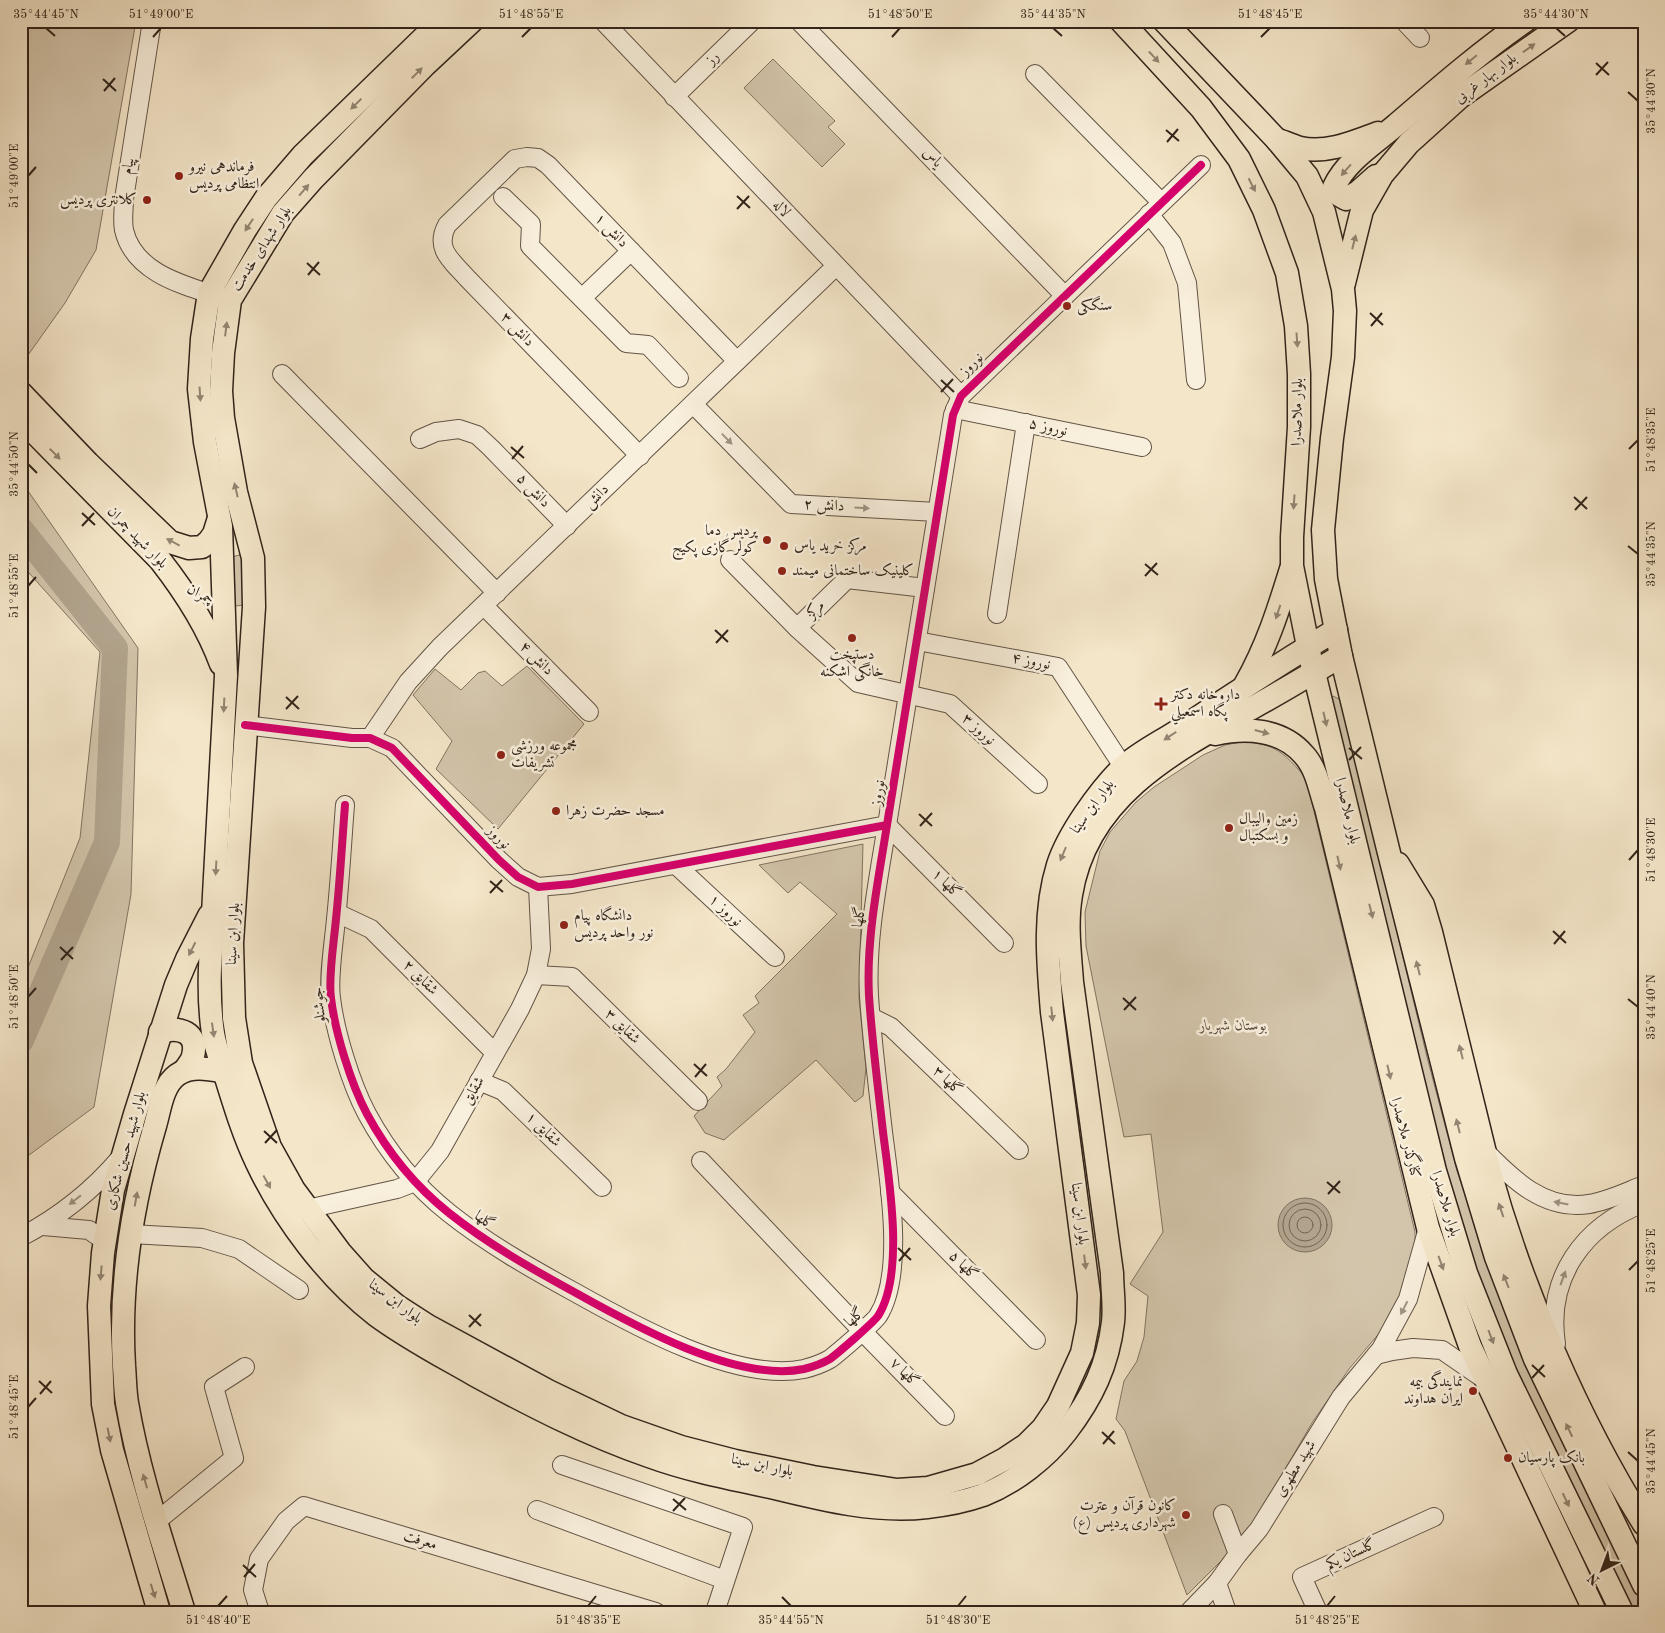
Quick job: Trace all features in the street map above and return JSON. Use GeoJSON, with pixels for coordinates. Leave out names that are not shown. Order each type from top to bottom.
{"type":"FeatureCollection","features":[{"type":"Feature","properties":{"kind":"main road","name":"بلوار شهدای خدمت"},"geometry":{"type":"LineString","coordinates":[[220,521],[205,442],[199,389],[202,338],[220,297],[261,206],[297,162],[441,21]]}},
{"type":"Feature","properties":{"kind":"main road","name":"بلوار شهدای خدمت"},"geometry":{"type":"LineString","coordinates":[[254,607],[228,553],[245,527],[229,458],[223,418],[221,391],[223,353],[220,297],[307,186],[472,21]]}},
{"type":"Feature","properties":{"kind":"main road","name":"بلوار ملاصدرا"},"geometry":{"type":"LineString","coordinates":[[1121,21],[1201,108],[1238,158],[1264,210],[1287,273],[1296,326],[1300,427],[1292,537],[1292,566],[1308,647],[1315,672],[1355,888],[1392,1038],[1466,1273],[1506,1374],[1622,1612]]}},
{"type":"Feature","properties":{"kind":"main road","name":"بلوار ملاصدرا"},"geometry":{"type":"LineString","coordinates":[[1164,21],[1277,140],[1307,176],[1324,212],[1343,289],[1345,311],[1343,356],[1332,438],[1323,530],[1326,579],[1341,656],[1441,1063],[1466,1158],[1496,1257],[1535,1359],[1644,1585]]}},
{"type":"Feature","properties":{"kind":"main road","name":"بلوار بهار غربی"},"geometry":{"type":"LineString","coordinates":[[1524,21],[1491,44],[1363,153],[1337,180],[1334,187],[1339,195],[1346,199],[1358,192],[1460,97],[1568,21]]}},
{"type":"Feature","properties":{"kind":"main road"},"geometry":{"type":"LineString","coordinates":[[1277,140],[1301,148],[1321,149],[1352,143],[1395,126]]}},
{"type":"Feature","properties":{"kind":"main road"},"geometry":{"type":"LineString","coordinates":[[1343,289],[1362,210],[1382,175],[1404,149]]}},
{"type":"Feature","properties":{"kind":"main road","name":"بلوار شهید چمران"},"geometry":{"type":"LineString","coordinates":[[21,394],[170,542],[189,548],[228,553]]}},
{"type":"Feature","properties":{"kind":"main road","name":"بلوار شهید چمران"},"geometry":{"type":"LineString","coordinates":[[21,419],[160,560],[178,583],[210,636],[226,676]]}},
{"type":"Feature","properties":{"kind":"main road"},"geometry":{"type":"LineString","coordinates":[[220,521],[224,534],[232,541],[238,540],[245,527]]}},
{"type":"Feature","properties":{"kind":"main road"},"geometry":{"type":"LineString","coordinates":[[220,521],[209,541],[228,553]]}},
{"type":"Feature","properties":{"kind":"main road","name":"بلوار ابن سینا"},"geometry":{"type":"LineString","coordinates":[[228,553],[223,606],[226,676],[209,968],[210,1014],[214,1038],[233,1068],[270,1147],[307,1209],[340,1252],[364,1279],[397,1306],[428,1326],[590,1413],[681,1447],[773,1470],[897,1490],[928,1488],[977,1474],[1026,1445],[1044,1428],[1058,1406],[1082,1353],[1088,1323],[1089,1295],[1052,1012],[1047,935],[1050,896],[1058,865],[1072,832],[1129,775],[1249,683],[1336,630]]}},
{"type":"Feature","properties":{"kind":"main road"},"geometry":{"type":"LineString","coordinates":[[1249,683],[1272,630],[1292,566]]}},
{"type":"Feature","properties":{"kind":"main road","name":"چمران"},"geometry":{"type":"LineString","coordinates":[[178,583],[187,591],[200,598],[240,612],[254,607]]}},
{"type":"Feature","properties":{"kind":"main road","name":"بلوار ابن سینا"},"geometry":{"type":"LineString","coordinates":[[254,607],[232,951],[233,1068],[238,1119],[257,1164],[275,1196],[299,1232],[337,1279],[375,1314],[400,1331],[481,1378],[575,1427],[654,1458],[708,1473],[812,1497],[893,1509],[926,1507],[962,1501],[985,1494],[1012,1480],[1054,1448],[1080,1414],[1093,1392],[1109,1344],[1114,1318],[1112,1273],[1072,982],[1068,920],[1076,871],[1098,825],[1118,800],[1129,775],[1155,766],[1198,738],[1294,685],[1341,656]]}},
{"type":"Feature","properties":{"kind":"main road"},"geometry":{"type":"LineString","coordinates":[[1279,665],[1291,661],[1300,668],[1294,685]]}},
{"type":"Feature","properties":{"kind":"main road"},"geometry":{"type":"LineString","coordinates":[[1198,738],[1227,731],[1249,729],[1276,736],[1291,744],[1304,755],[1314,770],[1355,888]]}},
{"type":"Feature","properties":{"kind":"main road"},"geometry":{"type":"LineString","coordinates":[[1388,849],[1424,905],[1484,1150],[1499,1204],[1527,1283],[1579,1406],[1617,1479],[1644,1524]]}},
{"type":"Feature","properties":{"kind":"main road","name":"بلوار شهید حسین شکاری"},"geometry":{"type":"LineString","coordinates":[[159,1612],[112,1450],[103,1404],[99,1306],[105,1241],[113,1190],[123,1155],[160,1032],[187,959],[214,906]]}},
{"type":"Feature","properties":{"kind":"main road"},"geometry":{"type":"LineString","coordinates":[[1441,1063],[1448,999]]}},
{"type":"Feature","properties":{"kind":"main road"},"geometry":{"type":"LineString","coordinates":[[160,1032],[171,1028],[180,1029],[190,1036],[195,1046],[193,1058],[185,1070]]}},
{"type":"Feature","properties":{"kind":"main road","name":"کنارگذر ملاصدرا"},"geometry":{"type":"LineString","coordinates":[[1392,1038],[1428,1228],[1470,1346],[1595,1612]]}},
{"type":"Feature","properties":{"kind":"main road"},"geometry":{"type":"LineString","coordinates":[[185,1070],[233,1068]]}},
{"type":"Feature","properties":{"kind":"main road","name":"بلوار شهید حسین شکاری"},"geometry":{"type":"LineString","coordinates":[[184,1612],[135,1445],[127,1401],[123,1307],[130,1234],[137,1196],[162,1098],[169,1084],[185,1070]]}},
{"type":"Feature","properties":{"kind":"main road"},"geometry":{"type":"LineString","coordinates":[[1579,1406],[1619,1535],[1644,1566]]}},
{"type":"Feature","properties":{"kind":"street","name":"پیام"},"geometry":{"type":"LineString","coordinates":[[152,21],[124,196],[123,228],[129,245],[140,260],[153,271],[172,280],[220,297]]}},
{"type":"Feature","properties":{"kind":"street","name":"لاله"},"geometry":{"type":"LineString","coordinates":[[602,21],[836,266],[958,402]]}},
{"type":"Feature","properties":{"kind":"street","name":"رز"},"geometry":{"type":"LineString","coordinates":[[674,97],[752,21]]}},
{"type":"Feature","properties":{"kind":"street","name":"یاس"},"geometry":{"type":"LineString","coordinates":[[799,21],[1064,295]]}},
{"type":"Feature","properties":{"kind":"street"},"geometry":{"type":"LineString","coordinates":[[1404,21],[1420,38]]}},
{"type":"Feature","properties":{"kind":"street"},"geometry":{"type":"LineString","coordinates":[[1035,74],[1155,208],[1188,283],[1196,380]]}},
{"type":"Feature","properties":{"kind":"street","name":"دانش ۱"},"geometry":{"type":"LineString","coordinates":[[476,197],[515,160],[527,156],[538,158],[548,165],[737,361]]}},
{"type":"Feature","properties":{"kind":"street","name":"نوروز"},"geometry":{"type":"LineString","coordinates":[[245,725],[352,738],[370,738],[392,748],[499,860],[518,877],[538,887],[572,884],[887,825],[938,512],[958,402],[1064,295],[1200,165]]}},
{"type":"Feature","properties":{"kind":"street","name":"دانش ۳"},"geometry":{"type":"LineString","coordinates":[[476,197],[447,225],[441,235],[442,245],[448,257],[640,456]]}},
{"type":"Feature","properties":{"kind":"street"},"geometry":{"type":"LineString","coordinates":[[503,197],[531,224],[530,246],[626,343],[648,345],[679,378]]}},
{"type":"Feature","properties":{"kind":"street"},"geometry":{"type":"LineString","coordinates":[[582,298],[631,251]]}},
{"type":"Feature","properties":{"kind":"street","name":"دانش"},"geometry":{"type":"LineString","coordinates":[[370,738],[408,682],[440,647],[836,266]]}},
{"type":"Feature","properties":{"kind":"street"},"geometry":{"type":"LineString","coordinates":[[282,374],[497,593]]}},
{"type":"Feature","properties":{"kind":"street","name":"نوروز ۵"},"geometry":{"type":"LineString","coordinates":[[958,402],[1026,423],[1142,447]]}},
{"type":"Feature","properties":{"kind":"street","name":"دانش ۲"},"geometry":{"type":"LineString","coordinates":[[693,404],[790,504],[938,512]]}},
{"type":"Feature","properties":{"kind":"street"},"geometry":{"type":"LineString","coordinates":[[997,614],[1026,423]]}},
{"type":"Feature","properties":{"kind":"street","name":"دانش ۵"},"geometry":{"type":"LineString","coordinates":[[420,439],[436,432],[459,429],[477,435],[567,526]]}},
{"type":"Feature","properties":{"kind":"street","name":"مرکز"},"geometry":{"type":"LineString","coordinates":[[730,560],[797,628],[847,579],[926,588]]}},
{"type":"Feature","properties":{"kind":"street","name":"دانش ۴"},"geometry":{"type":"LineString","coordinates":[[484,606],[589,712]]}},
{"type":"Feature","properties":{"kind":"street","name":"نوروز ۳"},"geometry":{"type":"LineString","coordinates":[[797,628],[858,684],[950,704],[1038,784]]}},
{"type":"Feature","properties":{"kind":"street","name":"نوروز ۴"},"geometry":{"type":"LineString","coordinates":[[917,641],[1058,667],[1129,775]]}},
{"type":"Feature","properties":{"kind":"street","name":"جوشنلو"},"geometry":{"type":"LineString","coordinates":[[345,805],[330,994],[338,1034],[365,1111],[384,1142],[415,1182]]}},
{"type":"Feature","properties":{"kind":"street","name":"گلها ۱"},"geometry":{"type":"LineString","coordinates":[[887,825],[1004,943]]}},
{"type":"Feature","properties":{"kind":"street","name":"گلها"},"geometry":{"type":"LineString","coordinates":[[415,1182],[447,1212],[534,1270],[596,1304],[693,1352],[731,1363],[780,1371],[804,1369],[829,1360],[878,1317],[889,1290],[892,1259],[890,1192],[869,994],[870,941],[887,825]]}},
{"type":"Feature","properties":{"kind":"street","name":"نوروز ۱"},"geometry":{"type":"LineString","coordinates":[[676,865],[775,957]]}},
{"type":"Feature","properties":{"kind":"street","name":"شقایق"},"geometry":{"type":"LineString","coordinates":[[415,1182],[440,1151],[520,1009],[536,975],[541,949],[538,887]]}},
{"type":"Feature","properties":{"kind":"street","name":"شقایق ۲"},"geometry":{"type":"LineString","coordinates":[[337,913],[371,930],[495,1053]]}},
{"type":"Feature","properties":{"kind":"street","name":"شقایق ۳"},"geometry":{"type":"LineString","coordinates":[[536,975],[572,977],[698,1101]]}},
{"type":"Feature","properties":{"kind":"street","name":"گلها ۳"},"geometry":{"type":"LineString","coordinates":[[871,1017],[891,1027],[1019,1150]]}},
{"type":"Feature","properties":{"kind":"street","name":"شقایق ۱"},"geometry":{"type":"LineString","coordinates":[[479,1081],[503,1091],[602,1187]]}},
{"type":"Feature","properties":{"kind":"street"},"geometry":{"type":"LineString","coordinates":[[1484,1150],[1509,1176],[1532,1192],[1559,1203],[1574,1205],[1590,1204],[1644,1185]]}},
{"type":"Feature","properties":{"kind":"street"},"geometry":{"type":"LineString","coordinates":[[21,1237],[43,1226],[102,1180],[123,1155]]}},
{"type":"Feature","properties":{"kind":"street","name":"گلها ۷"},"geometry":{"type":"LineString","coordinates":[[701,1161],[945,1416]]}},
{"type":"Feature","properties":{"kind":"street"},"geometry":{"type":"LineString","coordinates":[[307,1209],[397,1189],[415,1182]]}},
{"type":"Feature","properties":{"kind":"street","name":"گلها ۵"},"geometry":{"type":"LineString","coordinates":[[890,1192],[1036,1340]]}},
{"type":"Feature","properties":{"kind":"street"},"geometry":{"type":"LineString","coordinates":[[1558,1360],[1554,1332],[1554,1311],[1566,1269],[1588,1239],[1614,1218],[1644,1204]]}},
{"type":"Feature","properties":{"kind":"street"},"geometry":{"type":"LineString","coordinates":[[43,1226],[89,1230],[105,1241]]}},
{"type":"Feature","properties":{"kind":"street","name":"شهید مطهری"},"geometry":{"type":"LineString","coordinates":[[1189,1612],[1217,1583],[1238,1554],[1260,1529],[1341,1397],[1381,1349],[1408,1299],[1428,1228]]}},
{"type":"Feature","properties":{"kind":"street"},"geometry":{"type":"LineString","coordinates":[[130,1234],[202,1238],[239,1249],[299,1290]]}},
{"type":"Feature","properties":{"kind":"street"},"geometry":{"type":"LineString","coordinates":[[1376,1355],[1392,1350],[1413,1348],[1442,1350],[1487,1382]]}},
{"type":"Feature","properties":{"kind":"street"},"geometry":{"type":"LineString","coordinates":[[157,1521],[234,1458],[214,1387],[245,1366]]}},
{"type":"Feature","properties":{"kind":"street"},"geometry":{"type":"LineString","coordinates":[[562,1465],[743,1527],[715,1612]]}},
{"type":"Feature","properties":{"kind":"street","name":"معرفت"},"geometry":{"type":"LineString","coordinates":[[260,1612],[252,1590],[259,1559],[286,1521],[304,1506],[656,1612]]}},
{"type":"Feature","properties":{"kind":"street"},"geometry":{"type":"LineString","coordinates":[[537,1510],[725,1580]]}},
{"type":"Feature","properties":{"kind":"street"},"geometry":{"type":"LineString","coordinates":[[1223,1514],[1238,1554]]}},
{"type":"Feature","properties":{"kind":"street","name":"گلستان یکم"},"geometry":{"type":"LineString","coordinates":[[1318,1612],[1302,1578],[1434,1517]]}},
{"type":"Feature","properties":{"kind":"street"},"geometry":{"type":"LineString","coordinates":[[1217,1583],[1227,1612]]}},
{"type":"Feature","properties":{"kind":"green space"},"geometry":{"type":"Polygon","coordinates":[[[21,21],[136,21],[96,250],[65,303],[21,365],[21,21]]]}},
{"type":"Feature","properties":{"kind":"green space"},"geometry":{"type":"Polygon","coordinates":[[[773,59],[835,121],[828,127],[845,144],[822,167],[744,88],[773,59]]]}},
{"type":"Feature","properties":{"kind":"green space"},"geometry":{"type":"Polygon","coordinates":[[[21,481],[138,648],[131,894],[94,1107],[21,1161],[21,985],[80,838],[100,652],[21,564],[21,481]]]}},
{"type":"Feature","properties":{"kind":"green space"},"geometry":{"type":"Polygon","coordinates":[[[242,555],[244,605],[236,606],[229,604],[232,557],[242,555]]]}},
{"type":"Feature","properties":{"kind":"green space","name":"مجموعه ورزشی تشریفات"},"geometry":{"type":"Polygon","coordinates":[[[527,666],[584,724],[498,829],[436,769],[452,741],[413,695],[435,669],[461,690],[478,673],[485,671],[502,686],[527,666]]]}},
{"type":"Feature","properties":{"kind":"green space"},"geometry":{"type":"Polygon","coordinates":[[[1333,696],[1341,700],[1427,1057],[1457,1171],[1521,1354],[1644,1606],[1644,1612],[1632,1612],[1537,1422],[1475,1264],[1435,1137],[1328,704],[1333,696]]]}},
{"type":"Feature","properties":{"kind":"green space","name":"بوستان شهریار"},"geometry":{"type":"Polygon","coordinates":[[[1241,742],[1271,747],[1285,756],[1306,778],[1415,1232],[1415,1249],[1408,1287],[1382,1330],[1349,1369],[1312,1423],[1255,1521],[1221,1561],[1187,1595],[1125,1431],[1116,1419],[1124,1381],[1137,1361],[1144,1337],[1148,1296],[1130,1284],[1163,1232],[1151,1134],[1124,1137],[1086,946],[1085,912],[1100,851],[1110,832],[1136,802],[1154,787],[1203,755],[1225,745],[1241,742]]]}},
{"type":"Feature","properties":{"kind":"green space"},"geometry":{"type":"Polygon","coordinates":[[[863,844],[859,998],[866,1068],[863,1096],[855,1102],[816,1060],[724,1140],[705,1133],[694,1116],[722,1086],[717,1077],[726,1069],[755,1032],[743,1015],[759,1003],[755,996],[837,914],[800,882],[788,893],[759,865],[863,844]]]}},
{"type":"Feature","properties":{"kind":"water"},"geometry":{"type":"Polygon","coordinates":[[[1300,1198],[1310,1198],[1320,1202],[1328,1210],[1332,1225],[1328,1240],[1320,1248],[1310,1252],[1300,1252],[1290,1248],[1282,1240],[1278,1230],[1278,1220],[1282,1210],[1290,1202],[1300,1198]]]}},
{"type":"Feature","properties":{"kind":"waterway"},"geometry":{"type":"LineString","coordinates":[[21,530],[115,648],[107,842],[21,1040]]}},
{"type":"Feature","properties":{"kind":"cycle path"},"geometry":{"type":"LineString","coordinates":[[245,725],[352,738],[370,738],[392,748],[499,860],[518,877],[538,887],[572,884],[887,825],[953,415],[961,396],[1201,165]]}},
{"type":"Feature","properties":{"kind":"cycle path"},"geometry":{"type":"LineString","coordinates":[[345,805],[330,990],[340,1042],[355,1088],[367,1114],[383,1141],[413,1180],[437,1203],[495,1246],[543,1275],[626,1320],[686,1348],[717,1360],[748,1368],[777,1371],[804,1369],[830,1359],[840,1351],[878,1316],[886,1298],[891,1276],[893,1252],[891,1200],[869,996],[871,932],[887,825]]}},
{"type":"Feature","properties":{"kind":"place","name":"فرماندهی نیرو انتظامی پردیس"},"geometry":{"type":"Point","coordinates":[179,176]}},
{"type":"Feature","properties":{"kind":"place","name":"کلانتری پردیس"},"geometry":{"type":"Point","coordinates":[147,200]}},
{"type":"Feature","properties":{"kind":"place","name":"سنگکی"},"geometry":{"type":"Point","coordinates":[1067,306]}},
{"type":"Feature","properties":{"kind":"place","name":"پردیس دما کولر گازی پکیج"},"geometry":{"type":"Point","coordinates":[767,540]}},
{"type":"Feature","properties":{"kind":"place","name":"مرکز خرید یاس"},"geometry":{"type":"Point","coordinates":[784,546]}},
{"type":"Feature","properties":{"kind":"place","name":"کلینیک ساختمانی میمند"},"geometry":{"type":"Point","coordinates":[782,571]}},
{"type":"Feature","properties":{"kind":"place","name":"دستپخت خانگی اشکنه"},"geometry":{"type":"Point","coordinates":[852,638]}},
{"type":"Feature","properties":{"kind":"place","name":"داروخانه دكتر پگاه اسمعيلي"},"geometry":{"type":"Point","coordinates":[1161,704]}},
{"type":"Feature","properties":{"kind":"place","name":"مجموعه ورزشی تشریفات"},"geometry":{"type":"Point","coordinates":[501,755]}},
{"type":"Feature","properties":{"kind":"place","name":"مسجد حضرت زهرا"},"geometry":{"type":"Point","coordinates":[556,811]}},
{"type":"Feature","properties":{"kind":"place","name":"زمین والیبال و بسکتبال"},"geometry":{"type":"Point","coordinates":[1229,828]}},
{"type":"Feature","properties":{"kind":"place","name":"دانشگاه پیام نور واحد پردیس"},"geometry":{"type":"Point","coordinates":[564,925]}},
{"type":"Feature","properties":{"kind":"place","name":"نمایندگی بیمه ایران هداوند"},"geometry":{"type":"Point","coordinates":[1473,1391]}},
{"type":"Feature","properties":{"kind":"place","name":"بانک پارسیان"},"geometry":{"type":"Point","coordinates":[1508,1458]}},
{"type":"Feature","properties":{"kind":"place","name":"کانون قرآن و عترت (ع) شهرداری پردیس"},"geometry":{"type":"Point","coordinates":[1186,1515]}}]}
